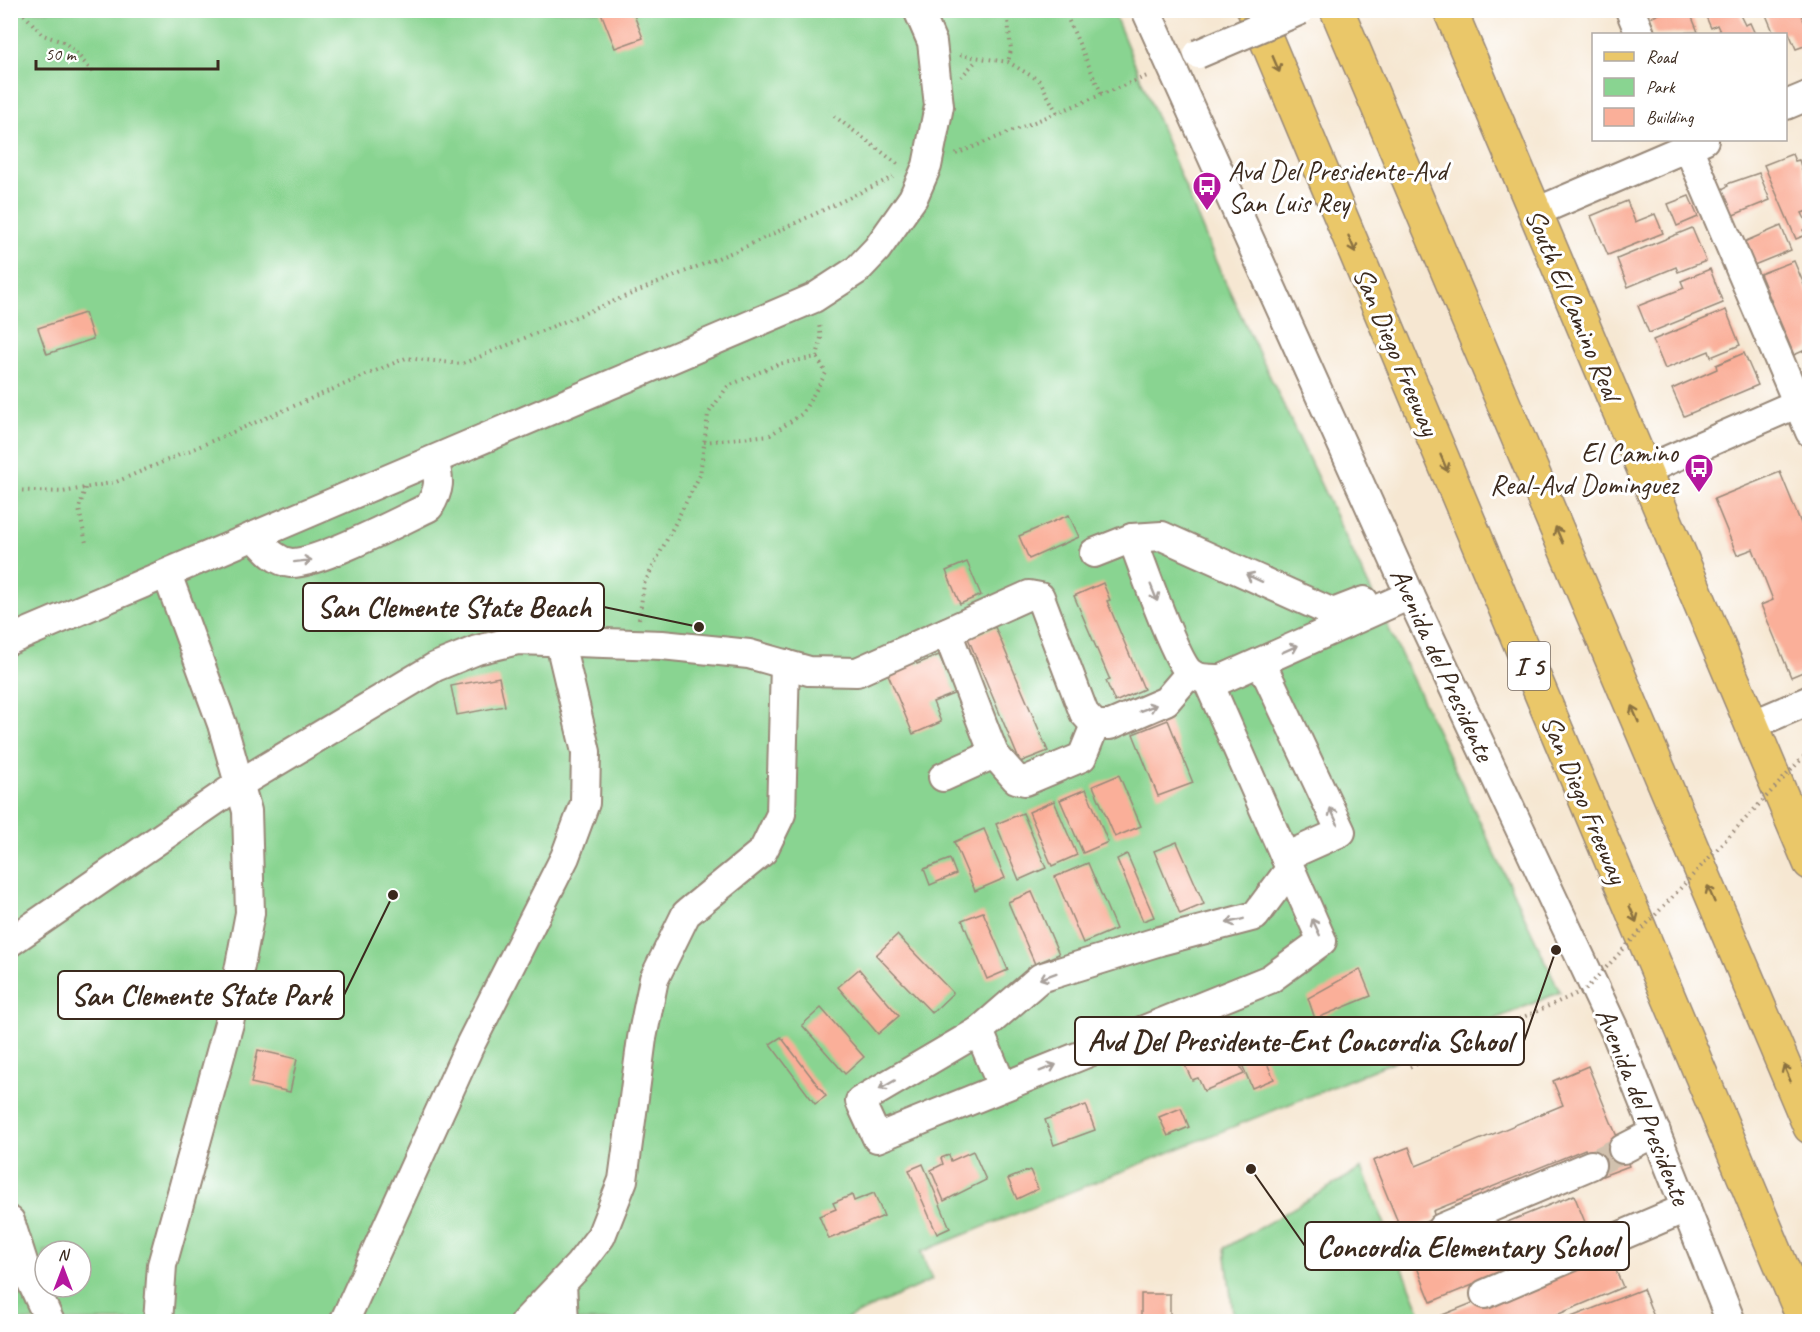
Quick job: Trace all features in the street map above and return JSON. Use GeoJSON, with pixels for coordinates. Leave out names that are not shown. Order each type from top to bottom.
{"type":"FeatureCollection","features":[{"type":"Feature","properties":{"kind":"main road","name":"San Diego Freeway"},"geometry":{"type":"LineString","coordinates":[[1254,10],[1805,1322]]}},
{"type":"Feature","properties":{"kind":"main road"},"geometry":{"type":"LineString","coordinates":[[1337,10],[1809,1127]]}},
{"type":"Feature","properties":{"kind":"main road","name":"South El Camino Real"},"geometry":{"type":"LineString","coordinates":[[1450,10],[1642,471],[1809,862]]}},
{"type":"Feature","properties":{"kind":"street"},"geometry":{"type":"LineString","coordinates":[[10,640],[814,298],[857,270],[878,249],[913,198],[917,168],[939,106],[932,47],[918,10]]}},
{"type":"Feature","properties":{"kind":"street","name":"Avenida del Presidente"},"geometry":{"type":"LineString","coordinates":[[1146,10],[1158,71],[1616,1033],[1731,1322]]}},
{"type":"Feature","properties":{"kind":"street"},"geometry":{"type":"LineString","coordinates":[[1158,71],[1301,10]]}},
{"type":"Feature","properties":{"kind":"street"},"geometry":{"type":"LineString","coordinates":[[1630,10],[1640,33]]}},
{"type":"Feature","properties":{"kind":"street"},"geometry":{"type":"LineString","coordinates":[[1787,104],[1809,95]]}},
{"type":"Feature","properties":{"kind":"street"},"geometry":{"type":"LineString","coordinates":[[1536,212],[1692,142],[1803,401],[1809,432]]}},
{"type":"Feature","properties":{"kind":"street"},"geometry":{"type":"LineString","coordinates":[[1642,471],[1803,401]]}},
{"type":"Feature","properties":{"kind":"street"},"geometry":{"type":"LineString","coordinates":[[254,536],[273,557],[290,563],[312,560],[429,507],[438,493],[440,480],[434,460]]}},
{"type":"Feature","properties":{"kind":"street"},"geometry":{"type":"LineString","coordinates":[[1094,553],[1132,538],[1162,536],[1176,540],[1333,613],[1406,588]]}},
{"type":"Feature","properties":{"kind":"street"},"geometry":{"type":"LineString","coordinates":[[1132,538],[1178,652],[1199,676],[1287,863],[1323,941],[1270,979],[877,1138],[860,1101],[979,1031],[1040,978],[1160,941],[1256,916],[1287,863],[1341,832],[1261,662]]}},
{"type":"Feature","properties":{"kind":"street"},"geometry":{"type":"LineString","coordinates":[[158,1322],[162,1265],[229,1023],[250,913],[247,811],[222,724],[166,574]]}},
{"type":"Feature","properties":{"kind":"street"},"geometry":{"type":"LineString","coordinates":[[10,942],[239,784],[435,667],[477,650],[518,640],[636,644],[749,654],[809,671],[857,672],[1029,595],[1040,597],[1084,713],[1095,725],[1110,725],[1166,701],[1199,676],[1222,679],[1261,662],[1406,588]]}},
{"type":"Feature","properties":{"kind":"street"},"geometry":{"type":"LineString","coordinates":[[947,632],[994,754],[1016,779],[1025,781],[1082,757],[1095,725]]}},
{"type":"Feature","properties":{"kind":"street"},"geometry":{"type":"LineString","coordinates":[[344,1322],[469,1047],[564,857],[585,802],[586,752],[560,643]]}},
{"type":"Feature","properties":{"kind":"street"},"geometry":{"type":"LineString","coordinates":[[525,1322],[562,1284],[601,1236],[623,1180],[642,1038],[654,979],[686,914],[763,851],[781,814],[785,664]]}},
{"type":"Feature","properties":{"kind":"street"},"geometry":{"type":"LineString","coordinates":[[1752,725],[1809,700]]}},
{"type":"Feature","properties":{"kind":"street"},"geometry":{"type":"LineString","coordinates":[[943,777],[994,754]]}},
{"type":"Feature","properties":{"kind":"street"},"geometry":{"type":"LineString","coordinates":[[979,1031],[1002,1086]]}},
{"type":"Feature","properties":{"kind":"street"},"geometry":{"type":"LineString","coordinates":[[1623,1149],[1656,1132]]}},
{"type":"Feature","properties":{"kind":"street"},"geometry":{"type":"LineString","coordinates":[[1442,1228],[1591,1165]]}},
{"type":"Feature","properties":{"kind":"street"},"geometry":{"type":"LineString","coordinates":[[1485,1294],[1686,1208]]}},
{"type":"Feature","properties":{"kind":"street"},"geometry":{"type":"LineString","coordinates":[[10,1221],[24,1265],[50,1322]]}},
{"type":"Feature","properties":{"kind":"street"},"geometry":{"type":"LineString","coordinates":[[562,1284],[564,1322]]}},
{"type":"Feature","properties":{"kind":"path"},"geometry":{"type":"LineString","coordinates":[[20,10],[43,34],[63,42],[74,50],[94,75]]}},
{"type":"Feature","properties":{"kind":"path"},"geometry":{"type":"LineString","coordinates":[[1007,10],[1011,50],[1008,62]]}},
{"type":"Feature","properties":{"kind":"path"},"geometry":{"type":"LineString","coordinates":[[1064,10],[1102,95]]}},
{"type":"Feature","properties":{"kind":"path"},"geometry":{"type":"LineString","coordinates":[[932,47],[977,60],[1008,62],[1040,81],[1057,113]]}},
{"type":"Feature","properties":{"kind":"path"},"geometry":{"type":"LineString","coordinates":[[10,490],[63,492],[130,477],[406,358],[462,364],[747,246],[917,168],[1158,71]]}},
{"type":"Feature","properties":{"kind":"path"},"geometry":{"type":"LineString","coordinates":[[834,116],[917,168]]}},
{"type":"Feature","properties":{"kind":"path"},"geometry":{"type":"LineString","coordinates":[[704,442],[770,435],[802,414],[826,373],[817,357],[821,338],[814,298]]}},
{"type":"Feature","properties":{"kind":"path"},"geometry":{"type":"LineString","coordinates":[[636,644],[644,585],[700,475],[708,414],[728,386],[778,364],[817,357]]}},
{"type":"Feature","properties":{"kind":"path"},"geometry":{"type":"LineString","coordinates":[[85,488],[78,509],[86,543]]}},
{"type":"Feature","properties":{"kind":"path"},"geometry":{"type":"LineString","coordinates":[[1410,1067],[1585,990],[1809,750]]}},
{"type":"Feature","properties":{"kind":"green space"},"geometry":{"type":"Polygon","coordinates":[[[10,11],[1113,11],[1216,262],[1560,992],[1337,1085],[921,1252],[932,1280],[842,1321],[11,1321],[10,11]]]}},
{"type":"Feature","properties":{"kind":"green space"},"geometry":{"type":"Polygon","coordinates":[[[1362,1168],[1424,1321],[1234,1321],[1225,1248],[1362,1168]]]}},
{"type":"Feature","properties":{"kind":"building"},"geometry":{"type":"Polygon","coordinates":[[[600,10],[632,10],[643,38],[615,48],[600,10]]]}},
{"type":"Feature","properties":{"kind":"building"},"geometry":{"type":"Polygon","coordinates":[[[1668,10],[1689,10],[1698,32],[1656,33],[1650,18],[1668,10]]]}},
{"type":"Feature","properties":{"kind":"building"},"geometry":{"type":"Polygon","coordinates":[[[1703,10],[1746,10],[1747,13],[1740,15],[1745,25],[1750,23],[1755,33],[1721,33],[1717,25],[1711,28],[1703,10]]]}},
{"type":"Feature","properties":{"kind":"building"},"geometry":{"type":"Polygon","coordinates":[[[1764,10],[1799,10],[1810,34],[1810,44],[1796,49],[1789,33],[1774,33],[1764,10]]]}},
{"type":"Feature","properties":{"kind":"building"},"geometry":{"type":"Polygon","coordinates":[[[1792,154],[1795,161],[1799,160],[1810,194],[1810,210],[1802,213],[1809,227],[1803,230],[1806,235],[1796,239],[1764,165],[1792,154]]]}},
{"type":"Feature","properties":{"kind":"building"},"geometry":{"type":"Polygon","coordinates":[[[1759,173],[1770,200],[1731,216],[1720,190],[1728,186],[1727,184],[1759,173]]]}},
{"type":"Feature","properties":{"kind":"building"},"geometry":{"type":"Polygon","coordinates":[[[1689,196],[1698,217],[1677,226],[1668,204],[1689,196]]]}},
{"type":"Feature","properties":{"kind":"building"},"geometry":{"type":"Polygon","coordinates":[[[1627,201],[1635,222],[1655,214],[1663,233],[1608,255],[1591,216],[1627,201]]]}},
{"type":"Feature","properties":{"kind":"building"},"geometry":{"type":"Polygon","coordinates":[[[1781,226],[1791,250],[1754,265],[1744,242],[1781,226]]]}},
{"type":"Feature","properties":{"kind":"building"},"geometry":{"type":"Polygon","coordinates":[[[1692,228],[1706,261],[1678,272],[1676,267],[1628,287],[1617,259],[1692,228]]]}},
{"type":"Feature","properties":{"kind":"building"},"geometry":{"type":"Polygon","coordinates":[[[1794,261],[1810,299],[1810,348],[1794,355],[1760,274],[1794,261]]]}},
{"type":"Feature","properties":{"kind":"building"},"geometry":{"type":"Polygon","coordinates":[[[1710,269],[1723,303],[1649,333],[1638,306],[1684,288],[1681,281],[1710,269]]]}},
{"type":"Feature","properties":{"kind":"building"},"geometry":{"type":"Polygon","coordinates":[[[1726,310],[1740,345],[1711,357],[1709,351],[1665,369],[1653,340],[1726,310]]]}},
{"type":"Feature","properties":{"kind":"building"},"geometry":{"type":"Polygon","coordinates":[[[85,313],[93,339],[47,354],[38,328],[85,313]]]}},
{"type":"Feature","properties":{"kind":"building"},"geometry":{"type":"Polygon","coordinates":[[[1744,353],[1758,385],[1684,416],[1672,389],[1717,369],[1716,365],[1744,353]]]}},
{"type":"Feature","properties":{"kind":"building"},"geometry":{"type":"Polygon","coordinates":[[[1780,472],[1803,528],[1806,527],[1810,535],[1810,669],[1791,677],[1761,605],[1773,600],[1753,549],[1737,555],[1714,499],[1780,472]]]}},
{"type":"Feature","properties":{"kind":"building"},"geometry":{"type":"Polygon","coordinates":[[[1069,515],[1079,537],[1029,559],[1019,536],[1069,515]]]}},
{"type":"Feature","properties":{"kind":"building"},"geometry":{"type":"Polygon","coordinates":[[[967,562],[981,595],[960,604],[946,571],[967,562]]]}},
{"type":"Feature","properties":{"kind":"building"},"geometry":{"type":"Polygon","coordinates":[[[1103,583],[1110,600],[1107,601],[1144,689],[1115,702],[1106,681],[1110,680],[1074,596],[1103,583]]]}},
{"type":"Feature","properties":{"kind":"building"},"geometry":{"type":"Polygon","coordinates":[[[995,627],[1048,751],[1020,762],[968,638],[995,627]]]}},
{"type":"Feature","properties":{"kind":"building"},"geometry":{"type":"Polygon","coordinates":[[[939,655],[956,693],[933,702],[941,722],[913,734],[887,672],[915,660],[917,664],[939,655]]]}},
{"type":"Feature","properties":{"kind":"building"},"geometry":{"type":"Polygon","coordinates":[[[499,677],[505,706],[457,715],[451,686],[499,677]]]}},
{"type":"Feature","properties":{"kind":"building"},"geometry":{"type":"Polygon","coordinates":[[[1168,720],[1193,783],[1158,796],[1133,734],[1168,720]]]}},
{"type":"Feature","properties":{"kind":"building"},"geometry":{"type":"Polygon","coordinates":[[[1119,775],[1141,826],[1115,837],[1093,786],[1119,775]]]}},
{"type":"Feature","properties":{"kind":"building"},"geometry":{"type":"Polygon","coordinates":[[[1086,789],[1108,842],[1083,853],[1060,800],[1086,789]]]}},
{"type":"Feature","properties":{"kind":"building"},"geometry":{"type":"Polygon","coordinates":[[[1054,801],[1077,855],[1052,866],[1029,812],[1054,801]]]}},
{"type":"Feature","properties":{"kind":"building"},"geometry":{"type":"Polygon","coordinates":[[[1023,813],[1046,868],[1019,880],[996,824],[1023,813]]]}},
{"type":"Feature","properties":{"kind":"building"},"geometry":{"type":"Polygon","coordinates":[[[984,829],[1005,878],[975,891],[954,842],[984,829]]]}},
{"type":"Feature","properties":{"kind":"building"},"geometry":{"type":"Polygon","coordinates":[[[1177,842],[1204,904],[1180,914],[1154,851],[1177,842]]]}},
{"type":"Feature","properties":{"kind":"building"},"geometry":{"type":"Polygon","coordinates":[[[1127,854],[1154,917],[1143,921],[1117,859],[1127,854]]]}},
{"type":"Feature","properties":{"kind":"building"},"geometry":{"type":"Polygon","coordinates":[[[950,859],[956,874],[930,885],[924,869],[950,859]]]}},
{"type":"Feature","properties":{"kind":"building"},"geometry":{"type":"Polygon","coordinates":[[[1088,863],[1116,929],[1083,943],[1055,877],[1088,863]]]}},
{"type":"Feature","properties":{"kind":"building"},"geometry":{"type":"Polygon","coordinates":[[[1032,892],[1059,954],[1035,964],[1008,902],[1032,892]]]}},
{"type":"Feature","properties":{"kind":"building"},"geometry":{"type":"Polygon","coordinates":[[[983,912],[1008,970],[987,979],[962,920],[983,912]]]}},
{"type":"Feature","properties":{"kind":"building"},"geometry":{"type":"Polygon","coordinates":[[[897,935],[953,993],[932,1013],[876,955],[897,935]]]}},
{"type":"Feature","properties":{"kind":"building"},"geometry":{"type":"Polygon","coordinates":[[[859,969],[899,1016],[878,1034],[838,987],[859,969]]]}},
{"type":"Feature","properties":{"kind":"building"},"geometry":{"type":"Polygon","coordinates":[[[1360,969],[1371,996],[1315,1019],[1308,998],[1360,969]]]}},
{"type":"Feature","properties":{"kind":"building"},"geometry":{"type":"Polygon","coordinates":[[[821,1008],[864,1057],[845,1074],[802,1025],[821,1008]]]}},
{"type":"Feature","properties":{"kind":"building"},"geometry":{"type":"Polygon","coordinates":[[[1251,1027],[1274,1079],[1252,1088],[1230,1036],[1251,1027]]]}},
{"type":"Feature","properties":{"kind":"building"},"geometry":{"type":"Polygon","coordinates":[[[781,1037],[826,1096],[815,1104],[770,1044],[781,1037]]]}},
{"type":"Feature","properties":{"kind":"building"},"geometry":{"type":"Polygon","coordinates":[[[1229,1042],[1244,1074],[1204,1091],[1198,1078],[1192,1080],[1183,1061],[1229,1042]]]}},
{"type":"Feature","properties":{"kind":"building"},"geometry":{"type":"Polygon","coordinates":[[[258,1050],[297,1059],[290,1092],[251,1083],[258,1050]]]}},
{"type":"Feature","properties":{"kind":"building"},"geometry":{"type":"Polygon","coordinates":[[[1588,1066],[1629,1166],[1597,1178],[1585,1149],[1433,1211],[1435,1218],[1402,1232],[1373,1161],[1409,1147],[1416,1166],[1563,1105],[1553,1081],[1588,1066]]]}},
{"type":"Feature","properties":{"kind":"building"},"geometry":{"type":"Polygon","coordinates":[[[1086,1105],[1095,1130],[1054,1145],[1045,1120],[1086,1105]]]}},
{"type":"Feature","properties":{"kind":"building"},"geometry":{"type":"Polygon","coordinates":[[[1181,1108],[1189,1127],[1168,1136],[1159,1117],[1181,1108]]]}},
{"type":"Feature","properties":{"kind":"building"},"geometry":{"type":"Polygon","coordinates":[[[973,1151],[986,1180],[944,1201],[931,1170],[943,1164],[941,1158],[949,1155],[951,1161],[973,1151]]]}},
{"type":"Feature","properties":{"kind":"building"},"geometry":{"type":"Polygon","coordinates":[[[923,1164],[950,1228],[937,1234],[909,1170],[923,1164]]]}},
{"type":"Feature","properties":{"kind":"building"},"geometry":{"type":"Polygon","coordinates":[[[1030,1170],[1038,1189],[1017,1199],[1008,1179],[1030,1170]]]}},
{"type":"Feature","properties":{"kind":"building"},"geometry":{"type":"Polygon","coordinates":[[[874,1193],[884,1216],[829,1239],[819,1216],[836,1209],[833,1203],[852,1195],[854,1201],[874,1193]]]}},
{"type":"Feature","properties":{"kind":"building"},"geometry":{"type":"Polygon","coordinates":[[[1574,1195],[1589,1232],[1554,1246],[1556,1251],[1431,1302],[1414,1260],[1574,1195]]]}},
{"type":"Feature","properties":{"kind":"building"},"geometry":{"type":"Polygon","coordinates":[[[1607,1249],[1623,1287],[1540,1322],[1443,1322],[1440,1316],[1607,1249]]]}},
{"type":"Feature","properties":{"kind":"building"},"geometry":{"type":"Polygon","coordinates":[[[1643,1289],[1656,1322],[1561,1322],[1561,1321],[1643,1289]]]}},
{"type":"Feature","properties":{"kind":"building"},"geometry":{"type":"Polygon","coordinates":[[[1141,1294],[1170,1294],[1170,1322],[1141,1322],[1141,1294]]]}},
{"type":"Feature","properties":{"kind":"tunnel"},"geometry":{"type":"LineString","coordinates":[[1591,1165],[1623,1149]]}},
{"type":"Feature","properties":{"kind":"place","name":"Avd Del Presidente-Avd San Luis Rey"},"geometry":{"type":"Point","coordinates":[1207,212]}},
{"type":"Feature","properties":{"kind":"place","name":"El Camino Real-Avd Dominguez"},"geometry":{"type":"Point","coordinates":[1699,494]}},
{"type":"Feature","properties":{"kind":"place","name":"San Clemente State Beach"},"geometry":{"type":"Point","coordinates":[699,627]}},
{"type":"Feature","properties":{"kind":"place","name":"San Clemente State Park"},"geometry":{"type":"Point","coordinates":[393,895]}},
{"type":"Feature","properties":{"kind":"place","name":"Avd Del Presidente-Ent Concordia School"},"geometry":{"type":"Point","coordinates":[1556,950]}},
{"type":"Feature","properties":{"kind":"place","name":"Concordia Elementary School"},"geometry":{"type":"Point","coordinates":[1251,1169]}}]}
